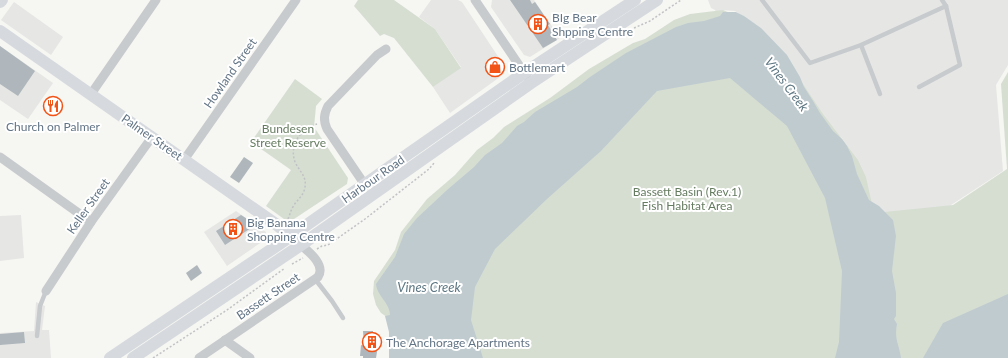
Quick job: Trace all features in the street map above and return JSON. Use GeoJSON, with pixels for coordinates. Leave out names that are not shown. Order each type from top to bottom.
{"type":"FeatureCollection","features":[{"type":"Feature","properties":{"kind":"main road","name":"Harbour Road"},"geometry":{"type":"LineString","coordinates":[[133,358],[303,251],[528,78],[635,0]]}},
{"type":"Feature","properties":{"kind":"main road","name":"Harbour Road"},"geometry":{"type":"LineString","coordinates":[[110,358],[365,185],[528,78],[657,0]]}},
{"type":"Feature","properties":{"kind":"main road","name":"Palmer Street"},"geometry":{"type":"LineString","coordinates":[[0,30],[290,236],[303,251]]}},
{"type":"Feature","properties":{"kind":"street"},"geometry":{"type":"LineString","coordinates":[[91,94],[156,0]]}},
{"type":"Feature","properties":{"kind":"street","name":"Howland Street"},"geometry":{"type":"LineString","coordinates":[[184,160],[296,0]]}},
{"type":"Feature","properties":{"kind":"street"},"geometry":{"type":"LineString","coordinates":[[475,0],[528,78]]}},
{"type":"Feature","properties":{"kind":"street"},"geometry":{"type":"LineString","coordinates":[[365,185],[324,122],[325,112],[328,106],[377,55],[386,49]]}},
{"type":"Feature","properties":{"kind":"street","name":"Keller Street"},"geometry":{"type":"LineString","coordinates":[[46,291],[91,222],[152,137]]}},
{"type":"Feature","properties":{"kind":"street"},"geometry":{"type":"LineString","coordinates":[[0,157],[91,222]]}},
{"type":"Feature","properties":{"kind":"street","name":"Bassett Street"},"geometry":{"type":"LineString","coordinates":[[199,358],[315,279],[320,273],[320,266],[311,253],[303,251]]}},
{"type":"Feature","properties":{"kind":"street"},"geometry":{"type":"LineString","coordinates":[[225,340],[250,358]]}},
{"type":"Feature","properties":{"kind":"lane"},"geometry":{"type":"LineString","coordinates":[[762,0],[810,64],[861,45],[946,6]]}},
{"type":"Feature","properties":{"kind":"lane"},"geometry":{"type":"LineString","coordinates":[[919,87],[960,66],[946,6],[942,0]]}},
{"type":"Feature","properties":{"kind":"lane"},"geometry":{"type":"LineString","coordinates":[[861,45],[880,94]]}},
{"type":"Feature","properties":{"kind":"lane"},"geometry":{"type":"LineString","coordinates":[[315,279],[343,318]]}},
{"type":"Feature","properties":{"kind":"lane"},"geometry":{"type":"LineString","coordinates":[[37,336],[40,306],[46,291]]}},
{"type":"Feature","properties":{"kind":"path"},"geometry":{"type":"LineString","coordinates":[[631,29],[650,21],[681,0]]}},
{"type":"Feature","properties":{"kind":"path"},"geometry":{"type":"LineString","coordinates":[[288,219],[293,206],[302,196],[305,186],[304,177],[296,163],[294,156],[295,143],[298,137],[308,127],[324,122]]}},
{"type":"Feature","properties":{"kind":"path"},"geometry":{"type":"LineString","coordinates":[[317,249],[328,245],[365,219],[429,169],[437,160]]}},
{"type":"Feature","properties":{"kind":"path"},"geometry":{"type":"LineString","coordinates":[[153,358],[226,310],[289,265],[303,251]]}},
{"type":"Feature","properties":{"kind":"shaded area"},"geometry":{"type":"Polygon","coordinates":[[[431,0],[458,0],[462,2],[505,67],[504,74],[450,113],[433,87],[461,67],[435,29],[419,17],[431,0]]]}},
{"type":"Feature","properties":{"kind":"shaded area"},"geometry":{"type":"Polygon","coordinates":[[[492,0],[534,0],[560,38],[530,57],[524,55],[491,7],[492,0]]]}},
{"type":"Feature","properties":{"kind":"shaded area"},"geometry":{"type":"Polygon","coordinates":[[[708,0],[1008,0],[1008,65],[996,85],[1003,171],[948,207],[887,214],[869,200],[842,138],[832,131],[758,26],[735,11],[722,10],[717,13],[711,8],[708,0]]]}},
{"type":"Feature","properties":{"kind":"shaded area"},"geometry":{"type":"Polygon","coordinates":[[[14,2],[63,37],[51,55],[1,20],[14,2]]]}},
{"type":"Feature","properties":{"kind":"shaded area"},"geometry":{"type":"Polygon","coordinates":[[[0,46],[53,83],[28,119],[0,100],[0,46]]]}},
{"type":"Feature","properties":{"kind":"shaded area"},"geometry":{"type":"Polygon","coordinates":[[[236,211],[266,232],[266,239],[227,266],[204,232],[236,211]]]}},
{"type":"Feature","properties":{"kind":"shaded area"},"geometry":{"type":"Polygon","coordinates":[[[21,215],[24,258],[0,261],[0,216],[21,215]]]}},
{"type":"Feature","properties":{"kind":"shaded area"},"geometry":{"type":"Polygon","coordinates":[[[36,302],[45,306],[42,330],[49,330],[51,358],[0,358],[0,333],[34,331],[36,302]]]}},
{"type":"Feature","properties":{"kind":"green space"},"geometry":{"type":"Polygon","coordinates":[[[358,0],[394,0],[435,29],[461,68],[433,87],[394,38],[384,34],[380,36],[354,6],[358,0]]]}},
{"type":"Feature","properties":{"kind":"green space","name":"Bassett Basin (Rev.1) Fish Habitat Area"},"geometry":{"type":"Polygon","coordinates":[[[723,10],[739,17],[797,75],[823,114],[858,160],[866,177],[874,213],[953,205],[1007,169],[1001,84],[1008,72],[1008,358],[409,358],[403,328],[381,313],[376,305],[373,294],[374,281],[395,250],[401,232],[427,199],[455,175],[477,150],[493,138],[504,127],[550,98],[589,69],[633,43],[645,39],[674,20],[690,14],[723,10]]]}},
{"type":"Feature","properties":{"kind":"green space","name":"Bundesen Street Reserve"},"geometry":{"type":"Polygon","coordinates":[[[295,79],[322,99],[316,106],[314,127],[348,178],[347,184],[294,219],[284,219],[266,206],[291,170],[251,142],[295,79]]]}},
{"type":"Feature","properties":{"kind":"water","name":"Vines Creek"},"geometry":{"type":"Polygon","coordinates":[[[723,12],[736,12],[744,16],[761,28],[787,55],[820,113],[833,131],[847,146],[852,156],[857,174],[869,200],[879,206],[893,220],[896,236],[892,271],[896,293],[896,316],[894,319],[897,324],[896,338],[901,358],[835,358],[839,342],[842,271],[825,198],[787,126],[730,78],[657,91],[601,151],[547,199],[495,249],[475,287],[471,320],[483,358],[389,358],[389,332],[385,316],[390,315],[388,307],[376,284],[395,257],[404,234],[417,218],[474,167],[485,155],[502,143],[517,126],[535,112],[577,87],[626,53],[676,27],[720,16],[723,12]]]}},
{"type":"Feature","properties":{"kind":"water"},"geometry":{"type":"Polygon","coordinates":[[[1008,294],[1008,358],[923,358],[943,323],[1008,294]]]}},
{"type":"Feature","properties":{"kind":"building","name":"BIg Bear Shpping Centre"},"geometry":{"type":"Polygon","coordinates":[[[510,0],[530,0],[532,4],[535,2],[550,24],[548,25],[557,40],[543,48],[510,0]]]}},
{"type":"Feature","properties":{"kind":"building"},"geometry":{"type":"Polygon","coordinates":[[[0,46],[35,71],[18,96],[0,84],[0,46]]]}},
{"type":"Feature","properties":{"kind":"building"},"geometry":{"type":"Polygon","coordinates":[[[244,157],[253,163],[239,183],[230,177],[244,157]]]}},
{"type":"Feature","properties":{"kind":"building","name":"Big Banana Shopping Centre"},"geometry":{"type":"Polygon","coordinates":[[[241,215],[252,222],[251,228],[225,245],[216,231],[241,215]]]}},
{"type":"Feature","properties":{"kind":"building"},"geometry":{"type":"Polygon","coordinates":[[[197,265],[202,273],[191,281],[186,273],[197,265]]]}},
{"type":"Feature","properties":{"kind":"building","name":"The Anchorage Apartments"},"geometry":{"type":"Polygon","coordinates":[[[363,331],[373,331],[373,334],[377,335],[376,337],[380,338],[380,346],[378,346],[376,358],[363,358],[363,356],[360,356],[361,345],[364,346],[363,331]]]}},
{"type":"Feature","properties":{"kind":"building"},"geometry":{"type":"Polygon","coordinates":[[[24,332],[25,343],[0,345],[0,334],[24,332]]]}},
{"type":"Feature","properties":{"kind":"place","name":"BIg Bear Shpping Centre"},"geometry":{"type":"Point","coordinates":[538,24]}},
{"type":"Feature","properties":{"kind":"place","name":"Bottlemart"},"geometry":{"type":"Point","coordinates":[495,67]}},
{"type":"Feature","properties":{"kind":"place","name":"Church on Palmer"},"geometry":{"type":"Point","coordinates":[53,106]}},
{"type":"Feature","properties":{"kind":"place","name":"Big Banana Shopping Centre"},"geometry":{"type":"Point","coordinates":[233,229]}},
{"type":"Feature","properties":{"kind":"place","name":"The Anchorage Apartments"},"geometry":{"type":"Point","coordinates":[372,342]}}]}
